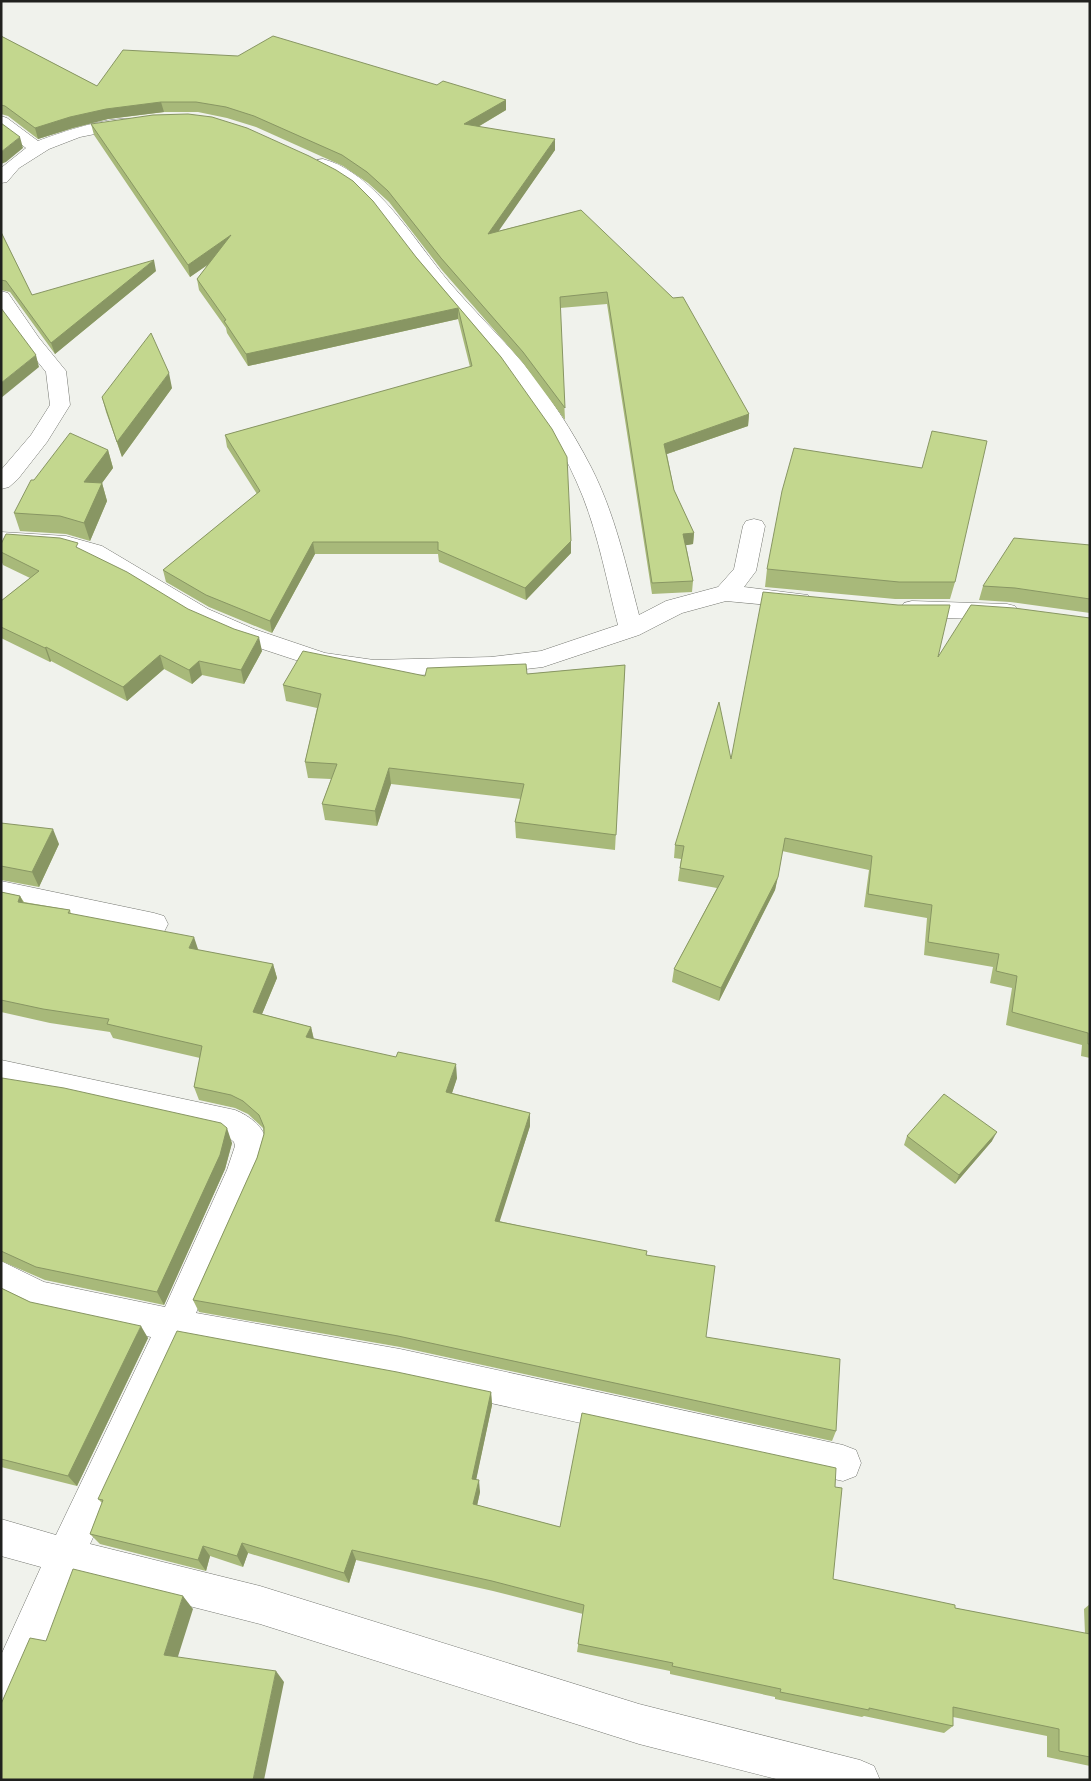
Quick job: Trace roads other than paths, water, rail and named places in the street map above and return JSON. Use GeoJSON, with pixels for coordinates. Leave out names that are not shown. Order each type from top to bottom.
{"type":"FeatureCollection","features":[{"type":"Feature","properties":{"kind":"street"},"geometry":{"type":"LineString","coordinates":[[1,178],[21,156],[36,148],[86,130],[149,120]]}},
{"type":"Feature","properties":{"kind":"street"},"geometry":{"type":"LineString","coordinates":[[1,121],[36,148]]}},
{"type":"Feature","properties":{"kind":"street"},"geometry":{"type":"LineString","coordinates":[[304,156],[338,171],[359,186],[382,207],[432,274],[476,321],[526,380],[561,431],[594,497],[618,572],[631,628]]}},
{"type":"Feature","properties":{"kind":"street"},"geometry":{"type":"LineString","coordinates":[[1,297],[32,342],[56,371],[60,405],[40,438],[1,482]]}},
{"type":"Feature","properties":{"kind":"street"},"geometry":{"type":"LineString","coordinates":[[726,593],[745,571],[754,526]]}},
{"type":"Feature","properties":{"kind":"street"},"geometry":{"type":"LineString","coordinates":[[1,539],[66,543],[94,551],[200,615],[239,632],[323,661],[374,668],[483,665],[544,659],[631,628],[674,607],[726,593],[820,602]]}},
{"type":"Feature","properties":{"kind":"street"},"geometry":{"type":"LineString","coordinates":[[895,609],[962,609],[1029,614]]}},
{"type":"Feature","properties":{"kind":"street"},"geometry":{"type":"LineString","coordinates":[[1,892],[154,924]]}},
{"type":"Feature","properties":{"kind":"street"},"geometry":{"type":"LineString","coordinates":[[1,1074],[235,1124],[247,1134],[252,1146],[174,1325],[65,1556],[1,1701]]}},
{"type":"Feature","properties":{"kind":"street"},"geometry":{"type":"LineString","coordinates":[[1,1277],[40,1297],[174,1325],[400,1366],[843,1463]]}},
{"type":"Feature","properties":{"kind":"street"},"geometry":{"type":"LineString","coordinates":[[1,1537],[65,1556],[260,1605],[639,1724],[860,1780]]}}]}
